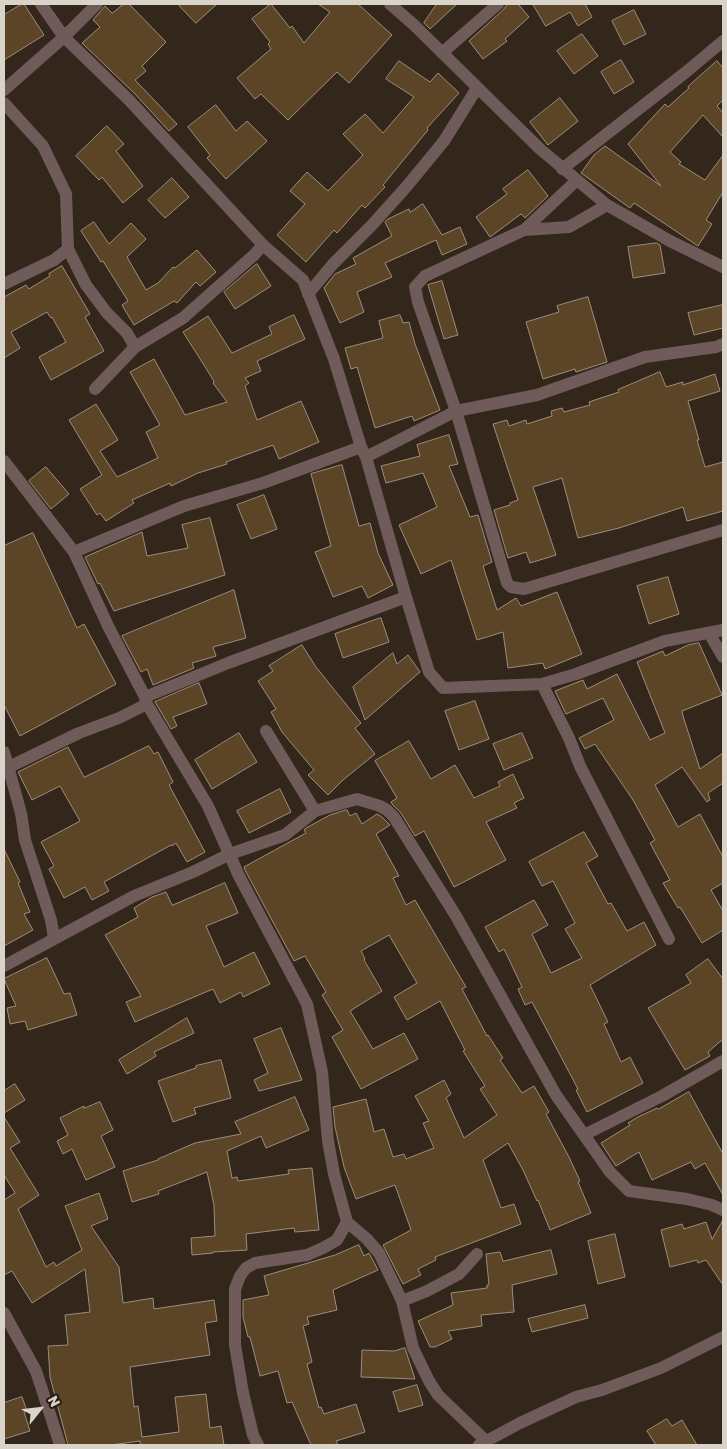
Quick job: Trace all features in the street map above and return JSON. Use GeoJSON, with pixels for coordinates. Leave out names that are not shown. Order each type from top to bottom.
{"type":"FeatureCollection","features":[{"type":"Feature","properties":{"kind":"street"},"geometry":{"type":"LineString","coordinates":[[41,4],[64,38],[129,100],[263,245],[303,280],[334,359],[364,452],[429,672],[443,688],[542,684],[576,674],[665,641],[723,630]]}},
{"type":"Feature","properties":{"kind":"street"},"geometry":{"type":"LineString","coordinates":[[4,90],[64,38],[97,4]]}},
{"type":"Feature","properties":{"kind":"street"},"geometry":{"type":"LineString","coordinates":[[390,4],[414,24],[477,88],[576,181],[607,205],[670,241],[722,264]]}},
{"type":"Feature","properties":{"kind":"street"},"geometry":{"type":"LineString","coordinates":[[442,53],[498,4]]}},
{"type":"Feature","properties":{"kind":"street"},"geometry":{"type":"LineString","coordinates":[[562,169],[723,41]]}},
{"type":"Feature","properties":{"kind":"street"},"geometry":{"type":"LineString","coordinates":[[308,294],[333,264],[407,186],[444,141],[477,88]]}},
{"type":"Feature","properties":{"kind":"street"},"geometry":{"type":"LineString","coordinates":[[4,103],[43,146],[66,194],[68,249],[86,285],[107,313],[127,333],[135,347]]}},
{"type":"Feature","properties":{"kind":"street"},"geometry":{"type":"LineString","coordinates":[[576,181],[524,230],[425,276],[416,287],[418,302],[456,411],[507,583],[524,589],[723,530]]}},
{"type":"Feature","properties":{"kind":"street"},"geometry":{"type":"LineString","coordinates":[[524,230],[569,227],[607,205]]}},
{"type":"Feature","properties":{"kind":"street"},"geometry":{"type":"LineString","coordinates":[[95,389],[135,347],[183,318],[263,245]]}},
{"type":"Feature","properties":{"kind":"street"},"geometry":{"type":"LineString","coordinates":[[4,284],[54,260],[68,249]]}},
{"type":"Feature","properties":{"kind":"street"},"geometry":{"type":"LineString","coordinates":[[74,552],[184,506],[364,452],[456,411],[537,395],[645,358],[716,347],[723,344]]}},
{"type":"Feature","properties":{"kind":"street"},"geometry":{"type":"LineString","coordinates":[[4,462],[74,552],[109,628],[146,700],[208,806],[239,876],[307,1004],[322,1072],[328,1141],[334,1174],[347,1222],[367,1239],[379,1253],[402,1301],[413,1348],[438,1395],[484,1444],[520,1423],[576,1397],[602,1390],[661,1368],[723,1337]]}},
{"type":"Feature","properties":{"kind":"street"},"geometry":{"type":"LineString","coordinates":[[9,767],[79,733],[119,718],[146,700],[228,663],[406,597]]}},
{"type":"Feature","properties":{"kind":"street"},"geometry":{"type":"LineString","coordinates":[[709,633],[723,657]]}},
{"type":"Feature","properties":{"kind":"street"},"geometry":{"type":"LineString","coordinates":[[542,684],[569,738],[580,766],[669,939]]}},
{"type":"Feature","properties":{"kind":"street"},"geometry":{"type":"LineString","coordinates":[[266,731],[315,811]]}},
{"type":"Feature","properties":{"kind":"street"},"geometry":{"type":"LineString","coordinates":[[4,752],[21,813],[25,840],[51,920],[54,938]]}},
{"type":"Feature","properties":{"kind":"street"},"geometry":{"type":"LineString","coordinates":[[4,966],[134,896],[193,872],[230,854],[285,835],[315,811],[357,799],[380,806],[394,817],[456,916],[556,1095],[610,1172],[629,1191],[687,1199],[712,1205],[723,1210]]}},
{"type":"Feature","properties":{"kind":"street"},"geometry":{"type":"LineString","coordinates":[[584,1135],[662,1096],[723,1061]]}},
{"type":"Feature","properties":{"kind":"street"},"geometry":{"type":"LineString","coordinates":[[258,1445],[253,1435],[243,1394],[235,1345],[235,1289],[240,1276],[246,1268],[255,1263],[308,1255],[323,1248],[337,1240],[347,1222]]}},
{"type":"Feature","properties":{"kind":"street"},"geometry":{"type":"LineString","coordinates":[[402,1301],[427,1291],[458,1274],[477,1254]]}},
{"type":"Feature","properties":{"kind":"street"},"geometry":{"type":"LineString","coordinates":[[4,1313],[36,1371],[60,1445]]}},
{"type":"Feature","properties":{"kind":"building"},"geometry":{"type":"Polygon","coordinates":[[[24,4],[44,35],[4,60],[4,15],[24,4]]]}},
{"type":"Feature","properties":{"kind":"building"},"geometry":{"type":"Polygon","coordinates":[[[124,4],[129,4],[166,42],[142,66],[146,71],[135,80],[177,124],[169,131],[135,94],[82,43],[100,27],[93,20],[105,6],[112,13],[124,4]]]}},
{"type":"Feature","properties":{"kind":"building"},"geometry":{"type":"Polygon","coordinates":[[[178,4],[217,4],[196,23],[178,4]]]}},
{"type":"Feature","properties":{"kind":"building"},"geometry":{"type":"Polygon","coordinates":[[[271,4],[290,28],[292,26],[304,43],[330,12],[318,4],[358,4],[392,35],[349,83],[337,72],[288,120],[261,94],[255,99],[237,78],[271,49],[268,44],[270,42],[252,19],[271,4]]]}},
{"type":"Feature","properties":{"kind":"building"},"geometry":{"type":"Polygon","coordinates":[[[437,4],[457,4],[430,29],[424,23],[437,4]]]}},
{"type":"Feature","properties":{"kind":"building"},"geometry":{"type":"Polygon","coordinates":[[[508,4],[518,4],[529,17],[505,39],[507,41],[483,59],[469,41],[508,4]]]}},
{"type":"Feature","properties":{"kind":"building"},"geometry":{"type":"Polygon","coordinates":[[[533,4],[585,4],[592,17],[578,26],[570,12],[546,26],[533,4]]]}},
{"type":"Feature","properties":{"kind":"building"},"geometry":{"type":"Polygon","coordinates":[[[634,10],[646,34],[624,45],[612,21],[634,10]]]}},
{"type":"Feature","properties":{"kind":"building"},"geometry":{"type":"Polygon","coordinates":[[[582,34],[598,56],[574,74],[557,51],[582,34]]]}},
{"type":"Feature","properties":{"kind":"building"},"geometry":{"type":"Polygon","coordinates":[[[621,60],[634,82],[614,94],[601,72],[621,60]]]}},
{"type":"Feature","properties":{"kind":"building"},"geometry":{"type":"Polygon","coordinates":[[[399,61],[430,82],[438,73],[459,93],[427,128],[428,130],[383,185],[385,187],[365,208],[362,205],[337,233],[334,230],[306,262],[277,235],[305,204],[290,191],[307,172],[328,191],[363,155],[343,134],[365,114],[383,133],[414,97],[386,79],[399,61]]]}},
{"type":"Feature","properties":{"kind":"building"},"geometry":{"type":"Polygon","coordinates":[[[717,61],[723,68],[723,100],[717,106],[723,113],[723,137],[703,115],[670,152],[681,162],[679,164],[705,180],[723,155],[723,192],[706,220],[712,224],[698,246],[634,203],[630,208],[581,173],[594,155],[605,146],[661,186],[628,144],[665,104],[668,107],[717,61]]]}},
{"type":"Feature","properties":{"kind":"building"},"geometry":{"type":"Polygon","coordinates":[[[560,98],[578,121],[548,145],[530,122],[560,98]]]}},
{"type":"Feature","properties":{"kind":"building"},"geometry":{"type":"Polygon","coordinates":[[[216,105],[236,131],[247,121],[267,141],[226,179],[207,158],[210,155],[188,127],[216,105]]]}},
{"type":"Feature","properties":{"kind":"building"},"geometry":{"type":"Polygon","coordinates":[[[107,126],[124,144],[116,151],[143,186],[123,203],[102,177],[99,180],[76,156],[107,126]]]}},
{"type":"Feature","properties":{"kind":"building"},"geometry":{"type":"Polygon","coordinates":[[[528,170],[548,196],[525,218],[521,214],[490,237],[476,217],[507,194],[503,189],[528,170]]]}},
{"type":"Feature","properties":{"kind":"building"},"geometry":{"type":"Polygon","coordinates":[[[172,178],[189,197],[165,218],[148,200],[172,178]]]}},
{"type":"Feature","properties":{"kind":"building"},"geometry":{"type":"Polygon","coordinates":[[[423,204],[442,235],[460,227],[467,244],[442,255],[436,240],[385,263],[392,277],[357,292],[364,312],[340,323],[324,288],[335,274],[356,264],[353,258],[392,236],[385,222],[388,219],[409,209],[410,212],[423,204]]]}},
{"type":"Feature","properties":{"kind":"building"},"geometry":{"type":"Polygon","coordinates":[[[94,222],[109,244],[131,223],[146,239],[127,257],[146,290],[158,283],[173,267],[175,268],[197,250],[216,272],[200,286],[196,282],[177,303],[174,301],[134,325],[122,305],[128,301],[103,261],[101,262],[81,231],[94,222]]]}},
{"type":"Feature","properties":{"kind":"building"},"geometry":{"type":"Polygon","coordinates":[[[657,243],[660,245],[665,273],[633,278],[628,247],[657,243]]]}},
{"type":"Feature","properties":{"kind":"building"},"geometry":{"type":"Polygon","coordinates":[[[257,264],[271,286],[235,309],[224,292],[257,264]]]}},
{"type":"Feature","properties":{"kind":"building"},"geometry":{"type":"Polygon","coordinates":[[[62,266],[90,314],[85,317],[104,351],[51,380],[39,357],[66,342],[52,317],[47,312],[11,332],[20,348],[4,358],[4,297],[26,285],[29,289],[62,266]]]}},
{"type":"Feature","properties":{"kind":"building"},"geometry":{"type":"Polygon","coordinates":[[[442,281],[458,335],[444,339],[428,285],[442,281]]]}},
{"type":"Feature","properties":{"kind":"building"},"geometry":{"type":"Polygon","coordinates":[[[588,297],[607,362],[576,372],[575,369],[543,379],[526,322],[559,312],[557,306],[588,297]]]}},
{"type":"Feature","properties":{"kind":"building"},"geometry":{"type":"Polygon","coordinates":[[[723,305],[723,328],[694,335],[688,313],[723,305]]]}},
{"type":"Feature","properties":{"kind":"building"},"geometry":{"type":"Polygon","coordinates":[[[294,315],[305,339],[257,361],[261,371],[245,378],[249,383],[245,386],[257,420],[301,401],[319,442],[279,459],[273,445],[226,462],[227,464],[198,473],[171,486],[170,483],[132,500],[134,503],[106,521],[100,513],[97,515],[80,489],[102,475],[69,420],[96,404],[118,440],[100,451],[117,477],[158,458],[146,432],[160,425],[130,372],[154,359],[185,415],[227,402],[213,383],[214,381],[183,332],[208,316],[232,353],[272,334],[269,327],[294,315]]]}},
{"type":"Feature","properties":{"kind":"building"},"geometry":{"type":"Polygon","coordinates":[[[400,315],[403,323],[409,322],[415,344],[440,410],[414,421],[412,416],[375,428],[357,367],[351,369],[345,348],[383,338],[379,321],[400,315]]]}},
{"type":"Feature","properties":{"kind":"building"},"geometry":{"type":"Polygon","coordinates":[[[660,372],[666,387],[683,382],[683,385],[715,374],[720,391],[688,401],[705,467],[723,462],[723,511],[687,521],[683,507],[619,528],[578,538],[562,478],[533,487],[556,555],[530,563],[526,552],[508,558],[494,510],[510,505],[510,503],[518,500],[493,424],[507,420],[509,426],[526,420],[527,424],[552,416],[551,411],[562,408],[564,412],[590,405],[589,402],[619,392],[618,390],[660,372]]]}},
{"type":"Feature","properties":{"kind":"building"},"geometry":{"type":"Polygon","coordinates":[[[449,435],[458,464],[449,466],[470,517],[478,515],[492,562],[483,566],[497,610],[516,598],[521,606],[557,592],[582,654],[545,669],[543,663],[508,668],[503,632],[477,640],[451,560],[421,574],[399,525],[437,507],[423,473],[386,483],[381,466],[420,456],[417,445],[449,435]]]}},
{"type":"Feature","properties":{"kind":"building"},"geometry":{"type":"Polygon","coordinates":[[[342,465],[359,526],[370,523],[378,553],[393,585],[368,598],[362,586],[333,597],[315,552],[331,546],[311,474],[342,465]]]}},
{"type":"Feature","properties":{"kind":"building"},"geometry":{"type":"Polygon","coordinates":[[[46,467],[69,494],[51,509],[29,481],[46,467]]]}},
{"type":"Feature","properties":{"kind":"building"},"geometry":{"type":"Polygon","coordinates":[[[264,495],[277,529],[251,539],[237,505],[264,495]]]}},
{"type":"Feature","properties":{"kind":"building"},"geometry":{"type":"Polygon","coordinates":[[[210,518],[225,575],[114,611],[85,557],[142,532],[147,556],[188,548],[182,525],[210,518]]]}},
{"type":"Feature","properties":{"kind":"building"},"geometry":{"type":"Polygon","coordinates":[[[33,533],[77,628],[84,624],[116,684],[20,736],[4,705],[4,546],[33,533]]]}},
{"type":"Feature","properties":{"kind":"building"},"geometry":{"type":"Polygon","coordinates":[[[668,577],[679,614],[649,624],[637,586],[668,577]]]}},
{"type":"Feature","properties":{"kind":"building"},"geometry":{"type":"Polygon","coordinates":[[[234,590],[246,638],[213,647],[216,656],[192,663],[194,668],[153,685],[147,669],[141,672],[122,636],[234,590]]]}},
{"type":"Feature","properties":{"kind":"building"},"geometry":{"type":"Polygon","coordinates":[[[381,618],[389,642],[343,658],[335,634],[381,618]]]}},
{"type":"Feature","properties":{"kind":"building"},"geometry":{"type":"Polygon","coordinates":[[[699,643],[722,695],[682,711],[700,769],[723,753],[723,783],[708,793],[710,800],[707,802],[682,767],[655,785],[678,827],[700,814],[723,857],[723,883],[711,890],[723,911],[723,930],[702,943],[663,883],[670,880],[650,843],[655,840],[633,800],[595,744],[585,749],[579,738],[614,720],[603,698],[566,714],[555,691],[583,680],[587,689],[617,674],[650,740],[665,733],[637,662],[663,651],[665,656],[688,645],[699,643]]]}},
{"type":"Feature","properties":{"kind":"building"},"geometry":{"type":"Polygon","coordinates":[[[302,645],[316,667],[361,723],[355,728],[375,754],[328,795],[308,775],[314,770],[282,732],[271,712],[276,709],[258,681],[273,671],[269,666],[302,645]]]}},
{"type":"Feature","properties":{"kind":"building"},"geometry":{"type":"Polygon","coordinates":[[[393,653],[397,664],[408,655],[420,672],[365,720],[353,687],[393,653]]]}},
{"type":"Feature","properties":{"kind":"building"},"geometry":{"type":"Polygon","coordinates":[[[199,683],[207,704],[173,717],[177,726],[171,729],[155,702],[199,683]]]}},
{"type":"Feature","properties":{"kind":"building"},"geometry":{"type":"Polygon","coordinates":[[[475,701],[489,739],[459,750],[445,711],[475,701]]]}},
{"type":"Feature","properties":{"kind":"building"},"geometry":{"type":"Polygon","coordinates":[[[239,733],[257,762],[212,789],[195,760],[239,733]]]}},
{"type":"Feature","properties":{"kind":"building"},"geometry":{"type":"Polygon","coordinates":[[[522,733],[533,758],[504,770],[493,744],[522,733]]]}},
{"type":"Feature","properties":{"kind":"building"},"geometry":{"type":"Polygon","coordinates":[[[409,741],[431,779],[455,765],[474,798],[500,786],[498,782],[513,774],[524,798],[514,803],[517,808],[486,822],[506,860],[454,887],[424,831],[415,836],[401,813],[392,804],[391,802],[397,798],[375,761],[409,741]]]}},
{"type":"Feature","properties":{"kind":"building"},"geometry":{"type":"Polygon","coordinates":[[[149,746],[154,754],[158,752],[173,782],[169,785],[205,852],[187,862],[176,843],[104,882],[109,891],[92,900],[85,887],[64,898],[49,869],[54,866],[41,842],[80,821],[60,786],[32,800],[18,772],[68,747],[84,777],[149,746]]]}},
{"type":"Feature","properties":{"kind":"building"},"geometry":{"type":"Polygon","coordinates":[[[280,789],[291,812],[249,833],[237,811],[280,789]]]}},
{"type":"Feature","properties":{"kind":"building"},"geometry":{"type":"Polygon","coordinates":[[[347,810],[350,816],[356,813],[362,824],[377,814],[390,825],[376,834],[399,876],[393,878],[406,905],[415,900],[466,987],[462,989],[487,1036],[503,1058],[500,1060],[522,1093],[534,1086],[549,1112],[546,1114],[580,1181],[578,1182],[591,1213],[550,1230],[538,1200],[508,1143],[483,1160],[501,1208],[514,1204],[521,1224],[435,1257],[436,1260],[418,1269],[421,1275],[403,1284],[383,1245],[411,1230],[395,1185],[356,1199],[344,1167],[335,1127],[333,1107],[366,1099],[374,1132],[384,1129],[393,1157],[404,1154],[406,1159],[434,1148],[423,1123],[429,1121],[415,1096],[444,1080],[451,1094],[446,1098],[464,1138],[497,1115],[480,1089],[485,1086],[463,1051],[465,1050],[440,1001],[407,1020],[394,997],[417,983],[389,935],[361,951],[364,960],[382,991],[350,1011],[373,1049],[404,1033],[418,1059],[361,1089],[332,1037],[343,1030],[322,995],[326,992],[305,956],[294,961],[246,872],[244,867],[306,833],[304,830],[306,828],[330,815],[347,810]]]}},
{"type":"Feature","properties":{"kind":"building"},"geometry":{"type":"Polygon","coordinates":[[[584,832],[598,856],[586,863],[608,904],[611,903],[627,931],[644,922],[656,945],[590,985],[608,1022],[604,1024],[621,1062],[630,1057],[643,1083],[587,1112],[576,1090],[578,1089],[532,1002],[525,1005],[518,989],[522,987],[504,949],[499,952],[485,927],[534,900],[548,925],[532,934],[551,973],[582,958],[565,929],[575,923],[553,881],[542,886],[529,862],[584,832]]]}},
{"type":"Feature","properties":{"kind":"building"},"geometry":{"type":"Polygon","coordinates":[[[4,849],[20,882],[18,883],[30,912],[24,914],[33,930],[4,946],[4,849]]]}},
{"type":"Feature","properties":{"kind":"building"},"geometry":{"type":"Polygon","coordinates":[[[225,883],[238,913],[206,926],[224,967],[254,952],[270,984],[243,997],[241,992],[220,1003],[213,989],[135,1022],[126,1002],[141,996],[105,935],[138,917],[134,908],[152,897],[166,892],[172,905],[225,883]]]}},
{"type":"Feature","properties":{"kind":"building"},"geometry":{"type":"Polygon","coordinates":[[[47,958],[64,994],[70,993],[77,1015],[28,1030],[25,1021],[10,1024],[7,1008],[16,1006],[4,979],[47,958]]]}},
{"type":"Feature","properties":{"kind":"building"},"geometry":{"type":"Polygon","coordinates":[[[708,959],[723,979],[723,1039],[708,1052],[710,1056],[685,1070],[648,1008],[691,983],[686,975],[708,959]]]}},
{"type":"Feature","properties":{"kind":"building"},"geometry":{"type":"Polygon","coordinates":[[[187,1018],[194,1033],[154,1052],[156,1056],[127,1074],[119,1060],[187,1018]]]}},
{"type":"Feature","properties":{"kind":"building"},"geometry":{"type":"Polygon","coordinates":[[[281,1028],[302,1080],[259,1091],[254,1080],[268,1073],[254,1039],[281,1028]]]}},
{"type":"Feature","properties":{"kind":"building"},"geometry":{"type":"Polygon","coordinates":[[[221,1060],[231,1098],[194,1108],[196,1114],[173,1122],[158,1081],[196,1068],[196,1066],[221,1060]]]}},
{"type":"Feature","properties":{"kind":"building"},"geometry":{"type":"Polygon","coordinates":[[[15,1084],[25,1100],[4,1113],[4,1091],[15,1084]]]}},
{"type":"Feature","properties":{"kind":"building"},"geometry":{"type":"Polygon","coordinates":[[[689,1092],[723,1154],[723,1195],[705,1163],[695,1169],[691,1162],[652,1180],[639,1152],[616,1166],[601,1143],[630,1125],[628,1123],[638,1117],[658,1109],[689,1092]]]}},
{"type":"Feature","properties":{"kind":"building"},"geometry":{"type":"Polygon","coordinates":[[[295,1097],[309,1130],[266,1148],[261,1136],[227,1151],[232,1178],[237,1177],[238,1181],[289,1174],[288,1170],[312,1168],[319,1230],[295,1232],[294,1228],[246,1234],[247,1250],[192,1255],[191,1238],[215,1236],[214,1205],[207,1172],[158,1191],[159,1194],[132,1202],[123,1171],[158,1160],[195,1143],[241,1134],[235,1122],[295,1097]]]}},
{"type":"Feature","properties":{"kind":"building"},"geometry":{"type":"Polygon","coordinates":[[[100,1102],[113,1130],[101,1136],[115,1167],[86,1180],[72,1149],[63,1154],[57,1141],[68,1135],[60,1118],[84,1106],[84,1108],[100,1102]]]}},
{"type":"Feature","properties":{"kind":"building"},"geometry":{"type":"Polygon","coordinates":[[[4,1117],[20,1142],[10,1148],[39,1195],[18,1209],[46,1267],[54,1262],[56,1266],[82,1250],[65,1206],[99,1193],[108,1219],[91,1226],[119,1267],[123,1303],[153,1298],[154,1309],[214,1300],[217,1321],[205,1323],[210,1355],[130,1367],[134,1407],[138,1406],[142,1437],[179,1432],[175,1397],[206,1394],[210,1428],[221,1426],[224,1445],[140,1445],[140,1441],[111,1445],[68,1445],[50,1377],[48,1346],[68,1345],[65,1315],[90,1312],[85,1269],[32,1303],[12,1271],[4,1275],[4,1200],[15,1193],[4,1175],[4,1117]]]}},
{"type":"Feature","properties":{"kind":"building"},"geometry":{"type":"Polygon","coordinates":[[[723,1220],[723,1285],[706,1260],[698,1263],[697,1260],[670,1267],[661,1230],[682,1224],[684,1229],[706,1222],[712,1239],[723,1220]]]}},
{"type":"Feature","properties":{"kind":"building"},"geometry":{"type":"Polygon","coordinates":[[[615,1234],[625,1277],[598,1284],[588,1241],[615,1234]]]}},
{"type":"Feature","properties":{"kind":"building"},"geometry":{"type":"Polygon","coordinates":[[[359,1245],[364,1256],[369,1253],[378,1270],[333,1290],[337,1310],[307,1317],[309,1324],[303,1326],[312,1362],[307,1364],[319,1408],[321,1407],[324,1414],[356,1404],[365,1432],[336,1441],[338,1445],[311,1445],[292,1402],[287,1403],[278,1371],[260,1376],[243,1317],[243,1300],[269,1295],[264,1276],[335,1255],[359,1245]]]}},
{"type":"Feature","properties":{"kind":"building"},"geometry":{"type":"Polygon","coordinates":[[[551,1250],[557,1274],[512,1285],[514,1312],[481,1315],[482,1326],[448,1331],[452,1339],[435,1347],[430,1347],[418,1321],[453,1305],[451,1293],[487,1288],[487,1285],[489,1285],[486,1254],[500,1252],[503,1261],[551,1250]]]}},
{"type":"Feature","properties":{"kind":"building"},"geometry":{"type":"Polygon","coordinates":[[[585,1305],[588,1318],[532,1332],[528,1319],[585,1305]]]}},
{"type":"Feature","properties":{"kind":"building"},"geometry":{"type":"Polygon","coordinates":[[[405,1348],[415,1379],[361,1377],[362,1350],[394,1351],[405,1348]]]}},
{"type":"Feature","properties":{"kind":"building"},"geometry":{"type":"Polygon","coordinates":[[[417,1385],[423,1405],[399,1412],[393,1392],[417,1385]]]}},
{"type":"Feature","properties":{"kind":"building"},"geometry":{"type":"Polygon","coordinates":[[[22,1397],[27,1411],[24,1412],[30,1431],[4,1439],[4,1403],[22,1397]]]}},
{"type":"Feature","properties":{"kind":"building"},"geometry":{"type":"Polygon","coordinates":[[[667,1419],[672,1426],[682,1420],[697,1445],[656,1445],[647,1431],[667,1419]]]}}]}
